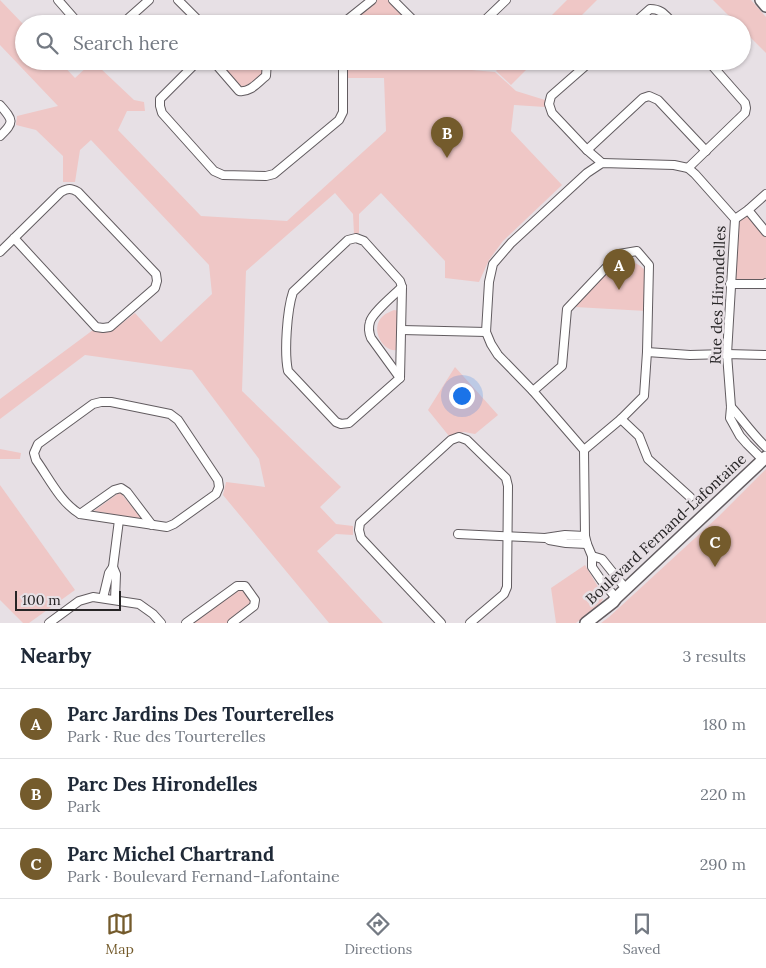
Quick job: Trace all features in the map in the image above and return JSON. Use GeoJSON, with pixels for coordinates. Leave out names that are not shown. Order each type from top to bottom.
{"type":"FeatureCollection","features":[{"type":"Feature","properties":{"kind":"street"},"geometry":{"type":"LineString","coordinates":[[58,0],[71,15]]}},
{"type":"Feature","properties":{"kind":"street"},"geometry":{"type":"LineString","coordinates":[[132,15],[149,0]]}},
{"type":"Feature","properties":{"kind":"street"},"geometry":{"type":"LineString","coordinates":[[178,0],[193,15]]}},
{"type":"Feature","properties":{"kind":"street"},"geometry":{"type":"LineString","coordinates":[[353,15],[372,0]]}},
{"type":"Feature","properties":{"kind":"street"},"geometry":{"type":"LineString","coordinates":[[393,0],[408,15]]}},
{"type":"Feature","properties":{"kind":"street"},"geometry":{"type":"LineString","coordinates":[[490,15],[506,0]]}},
{"type":"Feature","properties":{"kind":"street"},"geometry":{"type":"LineString","coordinates":[[761,0],[766,6]]}},
{"type":"Feature","properties":{"kind":"street"},"geometry":{"type":"LineString","coordinates":[[643,15],[650,9],[657,9],[666,15]]}},
{"type":"Feature","properties":{"kind":"street"},"geometry":{"type":"LineString","coordinates":[[189,70],[160,99],[162,113],[214,171],[223,175],[266,176],[274,174],[339,120],[343,112],[343,70]]}},
{"type":"Feature","properties":{"kind":"street"},"geometry":{"type":"LineString","coordinates":[[221,70],[239,91],[245,92],[266,76],[266,70]]}},
{"type":"Feature","properties":{"kind":"street"},"geometry":{"type":"LineString","coordinates":[[581,70],[551,96],[549,104],[552,113],[602,163]]}},
{"type":"Feature","properties":{"kind":"street"},"geometry":{"type":"LineString","coordinates":[[616,598],[592,567],[592,556],[586,540],[584,450],[533,391],[498,355],[491,344],[486,332],[489,282],[493,264],[511,243],[587,173],[602,163],[674,165],[688,168],[745,113],[745,103],[716,70]]}},
{"type":"Feature","properties":{"kind":"street"},"geometry":{"type":"LineString","coordinates":[[587,150],[643,98],[649,96],[658,100],[706,151]]}},
{"type":"Feature","properties":{"kind":"street"},"geometry":{"type":"LineString","coordinates":[[0,105],[10,116],[11,121],[9,128],[0,136]]}},
{"type":"Feature","properties":{"kind":"street","name":"Rue des Hirondelles"},"geometry":{"type":"LineString","coordinates":[[688,168],[734,219],[727,354],[731,407],[730,418],[740,436],[765,458]]}},
{"type":"Feature","properties":{"kind":"street"},"geometry":{"type":"LineString","coordinates":[[0,252],[14,238],[61,192],[67,188],[74,189],[156,274],[157,282],[155,288],[110,327],[96,326],[14,238]]}},
{"type":"Feature","properties":{"kind":"street"},"geometry":{"type":"LineString","coordinates":[[734,219],[748,210],[766,194]]}},
{"type":"Feature","properties":{"kind":"street"},"geometry":{"type":"LineString","coordinates":[[748,210],[766,232]]}},
{"type":"Feature","properties":{"kind":"street"},"geometry":{"type":"LineString","coordinates":[[356,238],[364,241],[400,281],[402,287],[400,378],[349,423],[341,424],[336,422],[288,371],[286,360],[289,302],[293,292],[348,240],[356,238]]}},
{"type":"Feature","properties":{"kind":"street"},"geometry":{"type":"LineString","coordinates":[[533,391],[562,366],[567,309],[620,254],[637,251],[649,265],[644,396],[621,419],[584,450]]}},
{"type":"Feature","properties":{"kind":"street"},"geometry":{"type":"LineString","coordinates":[[730,284],[766,283]]}},
{"type":"Feature","properties":{"kind":"street"},"geometry":{"type":"LineString","coordinates":[[400,378],[371,338],[369,324],[372,317],[402,287]]}},
{"type":"Feature","properties":{"kind":"street"},"geometry":{"type":"LineString","coordinates":[[402,330],[486,332]]}},
{"type":"Feature","properties":{"kind":"street"},"geometry":{"type":"LineString","coordinates":[[647,352],[690,355],[766,355]]}},
{"type":"Feature","properties":{"kind":"street"},"geometry":{"type":"LineString","coordinates":[[101,402],[111,402],[170,414],[178,420],[218,480],[219,487],[216,494],[167,527],[80,514],[66,503],[36,460],[34,453],[38,444],[93,404],[101,402]]}},
{"type":"Feature","properties":{"kind":"street"},"geometry":{"type":"LineString","coordinates":[[731,407],[766,447]]}},
{"type":"Feature","properties":{"kind":"street"},"geometry":{"type":"LineString","coordinates":[[621,419],[639,436],[648,459],[690,497]]}},
{"type":"Feature","properties":{"kind":"street"},"geometry":{"type":"LineString","coordinates":[[440,623],[361,538],[359,530],[360,523],[451,440],[459,437],[467,440],[506,478],[508,486],[507,587],[504,594],[470,623]]}},
{"type":"Feature","properties":{"kind":"street","name":"Boulevard Fernand-Lafontaine"},"geometry":{"type":"LineString","coordinates":[[586,623],[613,602],[765,458]]}},
{"type":"Feature","properties":{"kind":"street"},"geometry":{"type":"LineString","coordinates":[[80,514],[114,490],[121,488],[127,492],[152,525]]}},
{"type":"Feature","properties":{"kind":"street"},"geometry":{"type":"LineString","coordinates":[[115,600],[116,574],[114,567],[119,520]]}},
{"type":"Feature","properties":{"kind":"street"},"geometry":{"type":"LineString","coordinates":[[458,534],[545,538],[565,535],[586,540]]}},
{"type":"Feature","properties":{"kind":"street"},"geometry":{"type":"LineString","coordinates":[[592,556],[602,560],[626,589]]}},
{"type":"Feature","properties":{"kind":"street"},"geometry":{"type":"LineString","coordinates":[[103,598],[108,573],[114,567]]}},
{"type":"Feature","properties":{"kind":"street"},"geometry":{"type":"LineString","coordinates":[[186,623],[237,586],[245,586],[255,600],[254,606],[232,623]]}},
{"type":"Feature","properties":{"kind":"street"},"geometry":{"type":"LineString","coordinates":[[54,622],[79,601],[93,597],[139,604],[153,614],[160,623]]}},
{"type":"Feature","properties":{"kind":"shaded area"},"geometry":{"type":"Polygon","coordinates":[[[0,0],[15,16],[15,61],[0,45],[0,0]]]}},
{"type":"Feature","properties":{"kind":"shaded area"},"geometry":{"type":"Polygon","coordinates":[[[374,0],[390,0],[405,15],[356,15],[374,0]]]}},
{"type":"Feature","properties":{"kind":"shaded area"},"geometry":{"type":"Polygon","coordinates":[[[567,0],[597,0],[582,15],[552,15],[567,0]]]}},
{"type":"Feature","properties":{"kind":"shaded area"},"geometry":{"type":"Polygon","coordinates":[[[713,0],[751,0],[766,17],[766,53],[751,38],[751,15],[728,15],[713,0]]]}},
{"type":"Feature","properties":{"kind":"shaded area"},"geometry":{"type":"Polygon","coordinates":[[[24,70],[67,70],[75,78],[84,70],[102,70],[134,100],[144,102],[145,111],[127,111],[118,130],[201,216],[287,221],[386,131],[384,78],[345,78],[345,70],[472,70],[495,72],[516,91],[545,100],[545,107],[514,105],[511,131],[562,185],[503,241],[489,260],[479,282],[445,278],[445,261],[381,193],[359,214],[359,233],[354,234],[353,214],[335,193],[246,271],[242,391],[341,487],[320,507],[336,524],[353,526],[353,535],[336,534],[317,551],[383,623],[329,623],[223,495],[226,482],[265,487],[259,459],[192,370],[85,355],[0,419],[0,399],[93,330],[112,331],[135,313],[161,342],[212,294],[209,265],[91,140],[80,150],[75,182],[63,182],[63,156],[36,130],[16,125],[17,116],[58,106],[24,70]]]}},
{"type":"Feature","properties":{"kind":"shaded area"},"geometry":{"type":"Polygon","coordinates":[[[223,70],[265,70],[265,75],[250,87],[240,89],[223,70]]]}},
{"type":"Feature","properties":{"kind":"shaded area"},"geometry":{"type":"Polygon","coordinates":[[[497,70],[526,70],[511,85],[497,70]]]}},
{"type":"Feature","properties":{"kind":"shaded area"},"geometry":{"type":"Polygon","coordinates":[[[748,210],[766,232],[766,283],[730,284],[735,219],[748,210]]]}},
{"type":"Feature","properties":{"kind":"shaded area"},"geometry":{"type":"Polygon","coordinates":[[[623,261],[636,264],[646,272],[646,311],[575,307],[614,265],[623,261]]]}},
{"type":"Feature","properties":{"kind":"shaded area"},"geometry":{"type":"Polygon","coordinates":[[[394,310],[399,311],[400,349],[394,350],[389,349],[380,340],[377,328],[383,316],[394,310]]]}},
{"type":"Feature","properties":{"kind":"shaded area"},"geometry":{"type":"Polygon","coordinates":[[[455,367],[498,415],[475,434],[464,432],[449,436],[428,410],[455,367]]]}},
{"type":"Feature","properties":{"kind":"shaded area"},"geometry":{"type":"Polygon","coordinates":[[[0,449],[21,453],[20,459],[0,459],[0,449]]]}},
{"type":"Feature","properties":{"kind":"shaded area"},"geometry":{"type":"Polygon","coordinates":[[[766,469],[766,623],[601,623],[719,516],[766,469]]]}},
{"type":"Feature","properties":{"kind":"shaded area"},"geometry":{"type":"Polygon","coordinates":[[[0,485],[75,590],[29,623],[23,623],[0,600],[0,485]]]}},
{"type":"Feature","properties":{"kind":"shaded area"},"geometry":{"type":"Polygon","coordinates":[[[120,492],[142,519],[94,511],[120,492]]]}},
{"type":"Feature","properties":{"kind":"shaded area"},"geometry":{"type":"Polygon","coordinates":[[[585,565],[603,595],[603,599],[600,604],[576,623],[556,623],[551,588],[585,565]]]}},
{"type":"Feature","properties":{"kind":"shaded area"},"geometry":{"type":"Polygon","coordinates":[[[237,586],[245,586],[255,600],[232,623],[186,623],[237,586]]]}},
{"type":"Feature","properties":{"kind":"place","name":"Parc Des Hirondelles"},"geometry":{"type":"Point","coordinates":[447,158]}},
{"type":"Feature","properties":{"kind":"place","name":"Parc Jardins Des Tourterelles"},"geometry":{"type":"Point","coordinates":[619,290]}},
{"type":"Feature","properties":{"kind":"place","name":"Parc Michel Chartrand"},"geometry":{"type":"Point","coordinates":[715,567]}}]}
